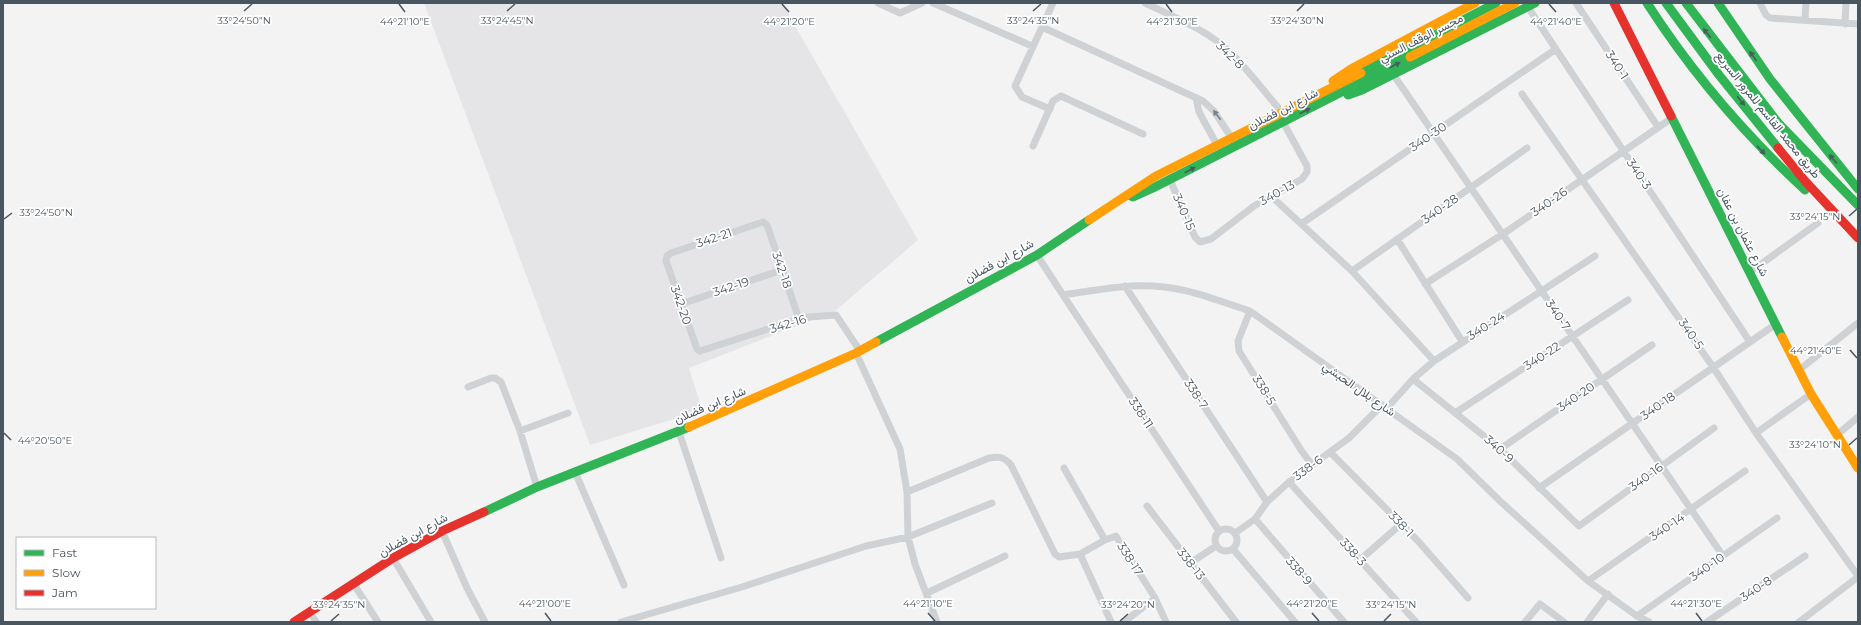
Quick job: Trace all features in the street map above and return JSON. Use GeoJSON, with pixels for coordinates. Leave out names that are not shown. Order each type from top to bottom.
{"type":"FeatureCollection","features":[{"type":"Feature","properties":{"kind":"main road"},"geometry":{"type":"LineString","coordinates":[[1326,95],[1336,78],[1351,68],[1475,3]]}},
{"type":"Feature","properties":{"kind":"main road","name":"مجسر الوقف السني"},"geometry":{"type":"LineString","coordinates":[[1359,79],[1496,3]]}},
{"type":"Feature","properties":{"kind":"main road","name":"مجسر الوقف السني"},"geometry":{"type":"LineString","coordinates":[[1359,79],[1514,3]]}},
{"type":"Feature","properties":{"kind":"main road","name":"شارع عثمان بن عفان"},"geometry":{"type":"LineString","coordinates":[[1614,3],[1811,394],[1838,434],[1858,468]]}},
{"type":"Feature","properties":{"kind":"main road"},"geometry":{"type":"LineString","coordinates":[[1647,3],[1663,29],[1716,100],[1771,160],[1848,228]]}},
{"type":"Feature","properties":{"kind":"main road","name":"طريق محمد القاسم للمرور السريع"},"geometry":{"type":"LineString","coordinates":[[1666,3],[1719,75],[1800,175],[1858,238]]}},
{"type":"Feature","properties":{"kind":"main road","name":"طريق محمد القاسم للمرور السريع"},"geometry":{"type":"LineString","coordinates":[[1686,3],[1779,124],[1858,205]]}},
{"type":"Feature","properties":{"kind":"main road"},"geometry":{"type":"LineString","coordinates":[[1718,3],[1770,79],[1858,189]]}},
{"type":"Feature","properties":{"kind":"main road"},"geometry":{"type":"LineString","coordinates":[[1326,95],[1354,93],[1531,5]]}},
{"type":"Feature","properties":{"kind":"main road","name":"شارع ابن فضلان"},"geometry":{"type":"LineString","coordinates":[[294,622],[393,558],[442,531],[537,487],[679,432],[858,352],[1037,255],[1129,195],[1131,191],[1150,180],[1282,112],[1326,95],[1359,79]]}},
{"type":"Feature","properties":{"kind":"main road","name":"شارع ابن فضلان"},"geometry":{"type":"LineString","coordinates":[[1129,195],[1133,197],[1170,180],[1283,122],[1326,95]]}},
{"type":"Feature","properties":{"kind":"street"},"geometry":{"type":"LineString","coordinates":[[878,3],[902,13],[922,3]]}},
{"type":"Feature","properties":{"kind":"street"},"geometry":{"type":"LineString","coordinates":[[933,3],[1032,46]]}},
{"type":"Feature","properties":{"kind":"street"},"geometry":{"type":"LineString","coordinates":[[1050,109],[1022,96],[1015,86],[1053,3]]}},
{"type":"Feature","properties":{"kind":"street","name":"342-8"},"geometry":{"type":"LineString","coordinates":[[1145,3],[1194,27],[1220,44],[1232,54],[1282,112]]}},
{"type":"Feature","properties":{"kind":"street","name":"340-1"},"geometry":{"type":"LineString","coordinates":[[1576,3],[1658,127]]}},
{"type":"Feature","properties":{"kind":"street"},"geometry":{"type":"LineString","coordinates":[[1760,3],[1766,15],[1770,18],[1858,24]]}},
{"type":"Feature","properties":{"kind":"street"},"geometry":{"type":"LineString","coordinates":[[1805,20],[1806,3]]}},
{"type":"Feature","properties":{"kind":"street"},"geometry":{"type":"LineString","coordinates":[[1845,24],[1846,3]]}},
{"type":"Feature","properties":{"kind":"street","name":"340-3"},"geometry":{"type":"LineString","coordinates":[[1531,5],[1556,49],[1750,342]]}},
{"type":"Feature","properties":{"kind":"street"},"geometry":{"type":"LineString","coordinates":[[1042,27],[1196,98],[1214,111],[1231,137]]}},
{"type":"Feature","properties":{"kind":"street","name":"340-30"},"geometry":{"type":"LineString","coordinates":[[1301,224],[1556,49]]}},
{"type":"Feature","properties":{"kind":"street","name":"340-7"},"geometry":{"type":"LineString","coordinates":[[1393,74],[1722,556]]}},
{"type":"Feature","properties":{"kind":"street","name":"340-5"},"geometry":{"type":"LineString","coordinates":[[1522,94],[1583,179],[1713,367],[1756,433],[1858,576]]}},
{"type":"Feature","properties":{"kind":"street"},"geometry":{"type":"LineString","coordinates":[[1033,146],[1053,101],[1061,96],[1143,134]]}},
{"type":"Feature","properties":{"kind":"street"},"geometry":{"type":"LineString","coordinates":[[1196,98],[1199,112],[1217,145]]}},
{"type":"Feature","properties":{"kind":"street","name":"340-26"},"geometry":{"type":"LineString","coordinates":[[1424,284],[1503,234],[1672,118]]}},
{"type":"Feature","properties":{"kind":"street","name":"340-13"},"geometry":{"type":"LineString","coordinates":[[1200,242],[1210,239],[1254,206],[1302,179],[1307,172],[1305,164],[1283,122]]}},
{"type":"Feature","properties":{"kind":"street","name":"340-28"},"geometry":{"type":"LineString","coordinates":[[1352,271],[1527,148]]}},
{"type":"Feature","properties":{"kind":"street","name":"340-15"},"geometry":{"type":"LineString","coordinates":[[1170,180],[1192,232],[1200,242]]}},
{"type":"Feature","properties":{"kind":"street"},"geometry":{"type":"LineString","coordinates":[[1271,196],[1352,271],[1434,361]]}},
{"type":"Feature","properties":{"kind":"street","name":"342-21"},"geometry":{"type":"LineString","coordinates":[[667,256],[678,250],[763,222]]}},
{"type":"Feature","properties":{"kind":"street","name":"342-18"},"geometry":{"type":"LineString","coordinates":[[763,222],[767,225],[799,319]]}},
{"type":"Feature","properties":{"kind":"street"},"geometry":{"type":"LineString","coordinates":[[1750,272],[1818,222]]}},
{"type":"Feature","properties":{"kind":"street"},"geometry":{"type":"LineString","coordinates":[[1397,240],[1462,341]]}},
{"type":"Feature","properties":{"kind":"street"},"geometry":{"type":"LineString","coordinates":[[1037,255],[1063,295]]}},
{"type":"Feature","properties":{"kind":"street","name":"342-20"},"geometry":{"type":"LineString","coordinates":[[667,256],[666,261],[697,349],[700,351]]}},
{"type":"Feature","properties":{"kind":"street","name":"340-24"},"geometry":{"type":"LineString","coordinates":[[1384,406],[1434,361],[1462,341],[1595,256]]}},
{"type":"Feature","properties":{"kind":"street","name":"342-19"},"geometry":{"type":"LineString","coordinates":[[681,304],[782,270]]}},
{"type":"Feature","properties":{"kind":"street","name":"شارع بلال الحبشي"},"geometry":{"type":"LineString","coordinates":[[1063,295],[1125,286],[1164,287],[1217,300],[1250,311],[1456,459],[1588,581],[1637,616],[1648,622]]}},
{"type":"Feature","properties":{"kind":"street","name":"338-7"},"geometry":{"type":"LineString","coordinates":[[1125,286],[1267,502]]}},
{"type":"Feature","properties":{"kind":"street","name":"338-11"},"geometry":{"type":"LineString","coordinates":[[1063,295],[1219,531]]}},
{"type":"Feature","properties":{"kind":"street","name":"340-22"},"geometry":{"type":"LineString","coordinates":[[1455,413],[1628,300]]}},
{"type":"Feature","properties":{"kind":"street","name":"338-5"},"geometry":{"type":"LineString","coordinates":[[1250,311],[1238,341],[1239,351],[1312,465]]}},
{"type":"Feature","properties":{"kind":"street","name":"342-16"},"geometry":{"type":"LineString","coordinates":[[700,351],[799,319],[836,315],[858,352]]}},
{"type":"Feature","properties":{"kind":"street"},"geometry":{"type":"LineString","coordinates":[[1799,370],[1858,323]]}},
{"type":"Feature","properties":{"kind":"street","name":"340-18"},"geometry":{"type":"LineString","coordinates":[[1539,488],[1776,324]]}},
{"type":"Feature","properties":{"kind":"street","name":"340-20"},"geometry":{"type":"LineString","coordinates":[[1500,449],[1652,345]]}},
{"type":"Feature","properties":{"kind":"street"},"geometry":{"type":"LineString","coordinates":[[858,352],[900,448],[907,492],[908,537],[915,564],[937,622]]}},
{"type":"Feature","properties":{"kind":"street"},"geometry":{"type":"LineString","coordinates":[[468,387],[491,378],[498,379],[501,382],[520,431],[537,487]]}},
{"type":"Feature","properties":{"kind":"street","name":"340-9"},"geometry":{"type":"LineString","coordinates":[[1413,379],[1500,449],[1579,526]]}},
{"type":"Feature","properties":{"kind":"street"},"geometry":{"type":"LineString","coordinates":[[1756,433],[1811,394]]}},
{"type":"Feature","properties":{"kind":"street","name":"338-6"},"geometry":{"type":"LineString","coordinates":[[1235,533],[1255,519],[1267,502],[1289,482],[1349,438],[1384,406]]}},
{"type":"Feature","properties":{"kind":"street"},"geometry":{"type":"LineString","coordinates":[[520,431],[568,413]]}},
{"type":"Feature","properties":{"kind":"street"},"geometry":{"type":"LineString","coordinates":[[1838,434],[1858,417]]}},
{"type":"Feature","properties":{"kind":"street","name":"340-16"},"geometry":{"type":"LineString","coordinates":[[1579,526],[1714,428]]}},
{"type":"Feature","properties":{"kind":"street"},"geometry":{"type":"LineString","coordinates":[[679,432],[721,558]]}},
{"type":"Feature","properties":{"kind":"street","name":"338-1"},"geometry":{"type":"LineString","coordinates":[[1330,452],[1401,524],[1468,598]]}},
{"type":"Feature","properties":{"kind":"street"},"geometry":{"type":"LineString","coordinates":[[907,492],[989,458],[998,456],[1005,458],[1011,465],[1055,554],[1059,557],[1080,554],[1105,540]]}},
{"type":"Feature","properties":{"kind":"street","name":"338-17"},"geometry":{"type":"LineString","coordinates":[[1064,468],[1105,540],[1116,536],[1155,598],[1166,622]]}},
{"type":"Feature","properties":{"kind":"street","name":"340-14"},"geometry":{"type":"LineString","coordinates":[[1588,581],[1745,471]]}},
{"type":"Feature","properties":{"kind":"street"},"geometry":{"type":"LineString","coordinates":[[574,472],[624,585]]}},
{"type":"Feature","properties":{"kind":"street","name":"338-3"},"geometry":{"type":"LineString","coordinates":[[1289,482],[1416,622]]}},
{"type":"Feature","properties":{"kind":"street"},"geometry":{"type":"LineString","coordinates":[[621,622],[742,587],[866,546],[908,537],[992,503]]}},
{"type":"Feature","properties":{"kind":"street","name":"338-13"},"geometry":{"type":"LineString","coordinates":[[1147,506],[1236,622]]}},
{"type":"Feature","properties":{"kind":"street","name":"340-10"},"geometry":{"type":"LineString","coordinates":[[1637,616],[1777,518]]}},
{"type":"Feature","properties":{"kind":"street","name":"338-9"},"geometry":{"type":"LineString","coordinates":[[1255,519],[1344,622]]}},
{"type":"Feature","properties":{"kind":"street"},"geometry":{"type":"LineString","coordinates":[[1360,560],[1401,524]]}},
{"type":"Feature","properties":{"kind":"street"},"geometry":{"type":"LineString","coordinates":[[1229,529],[1235,533],[1237,544],[1233,549],[1222,551],[1216,546],[1215,537],[1219,531],[1229,529]]}},
{"type":"Feature","properties":{"kind":"street"},"geometry":{"type":"LineString","coordinates":[[442,531],[467,588],[485,622]]}},
{"type":"Feature","properties":{"kind":"street"},"geometry":{"type":"LineString","coordinates":[[1190,563],[1216,546]]}},
{"type":"Feature","properties":{"kind":"street"},"geometry":{"type":"LineString","coordinates":[[1233,549],[1295,622]]}},
{"type":"Feature","properties":{"kind":"street"},"geometry":{"type":"LineString","coordinates":[[1080,554],[1111,622]]}},
{"type":"Feature","properties":{"kind":"street"},"geometry":{"type":"LineString","coordinates":[[927,593],[1005,556]]}},
{"type":"Feature","properties":{"kind":"street","name":"340-8"},"geometry":{"type":"LineString","coordinates":[[1707,622],[1805,556]]}},
{"type":"Feature","properties":{"kind":"street"},"geometry":{"type":"LineString","coordinates":[[393,558],[431,622]]}},
{"type":"Feature","properties":{"kind":"street"},"geometry":{"type":"LineString","coordinates":[[1799,622],[1858,576]]}},
{"type":"Feature","properties":{"kind":"street"},"geometry":{"type":"LineString","coordinates":[[353,584],[378,622]]}},
{"type":"Feature","properties":{"kind":"street"},"geometry":{"type":"LineString","coordinates":[[1587,622],[1608,594]]}},
{"type":"Feature","properties":{"kind":"street"},"geometry":{"type":"LineString","coordinates":[[1124,622],[1155,598]]}},
{"type":"Feature","properties":{"kind":"street"},"geometry":{"type":"LineString","coordinates":[[1525,622],[1540,604],[1564,622]]}},
{"type":"Feature","properties":{"kind":"street"},"geometry":{"type":"LineString","coordinates":[[310,612],[316,622]]}},
{"type":"Feature","properties":{"kind":"shaded area"},"geometry":{"type":"Polygon","coordinates":[[[424,3],[782,3],[918,240],[835,311],[689,368],[702,410],[590,445],[424,3]]]}},
{"type":"Feature","properties":{"kind":"traffic: fast"},"geometry":{"type":"LineString","coordinates":[[1361,73],[1496,3]]}},
{"type":"Feature","properties":{"kind":"traffic: fast"},"geometry":{"type":"LineString","coordinates":[[1348,95],[1362,90],[1535,3]]}},
{"type":"Feature","properties":{"kind":"traffic: fast"},"geometry":{"type":"LineString","coordinates":[[1647,3],[1682,54],[1720,102],[1761,147],[1805,190]]}},
{"type":"Feature","properties":{"kind":"traffic: fast"},"geometry":{"type":"LineString","coordinates":[[1666,3],[1719,75],[1778,148]]}},
{"type":"Feature","properties":{"kind":"traffic: fast"},"geometry":{"type":"LineString","coordinates":[[1686,3],[1779,124],[1858,205]]}},
{"type":"Feature","properties":{"kind":"traffic: fast"},"geometry":{"type":"LineString","coordinates":[[1718,3],[1770,79],[1858,189]]}},
{"type":"Feature","properties":{"kind":"traffic: fast"},"geometry":{"type":"LineString","coordinates":[[1129,195],[1133,197],[1153,188],[1410,57]]}},
{"type":"Feature","properties":{"kind":"traffic: fast"},"geometry":{"type":"LineString","coordinates":[[1671,116],[1782,337]]}},
{"type":"Feature","properties":{"kind":"traffic: fast"},"geometry":{"type":"LineString","coordinates":[[876,342],[1037,255],[1089,220]]}},
{"type":"Feature","properties":{"kind":"traffic: fast"},"geometry":{"type":"LineString","coordinates":[[484,512],[537,487],[689,427]]}},
{"type":"Feature","properties":{"kind":"traffic: slow"},"geometry":{"type":"LineString","coordinates":[[1333,81],[1351,69],[1475,3]]}},
{"type":"Feature","properties":{"kind":"traffic: slow"},"geometry":{"type":"LineString","coordinates":[[1410,57],[1515,3]]}},
{"type":"Feature","properties":{"kind":"traffic: slow"},"geometry":{"type":"LineString","coordinates":[[1089,220],[1156,176],[1361,73]]}},
{"type":"Feature","properties":{"kind":"traffic: slow"},"geometry":{"type":"LineString","coordinates":[[1782,337],[1811,394],[1858,468]]}},
{"type":"Feature","properties":{"kind":"traffic: slow"},"geometry":{"type":"LineString","coordinates":[[689,427],[856,353],[876,342]]}},
{"type":"Feature","properties":{"kind":"traffic: jam"},"geometry":{"type":"LineString","coordinates":[[1614,3],[1671,116]]}},
{"type":"Feature","properties":{"kind":"traffic: jam"},"geometry":{"type":"LineString","coordinates":[[1778,148],[1805,181],[1858,238]]}},
{"type":"Feature","properties":{"kind":"traffic: jam"},"geometry":{"type":"LineString","coordinates":[[294,622],[393,558],[442,531],[484,512]]}}]}
